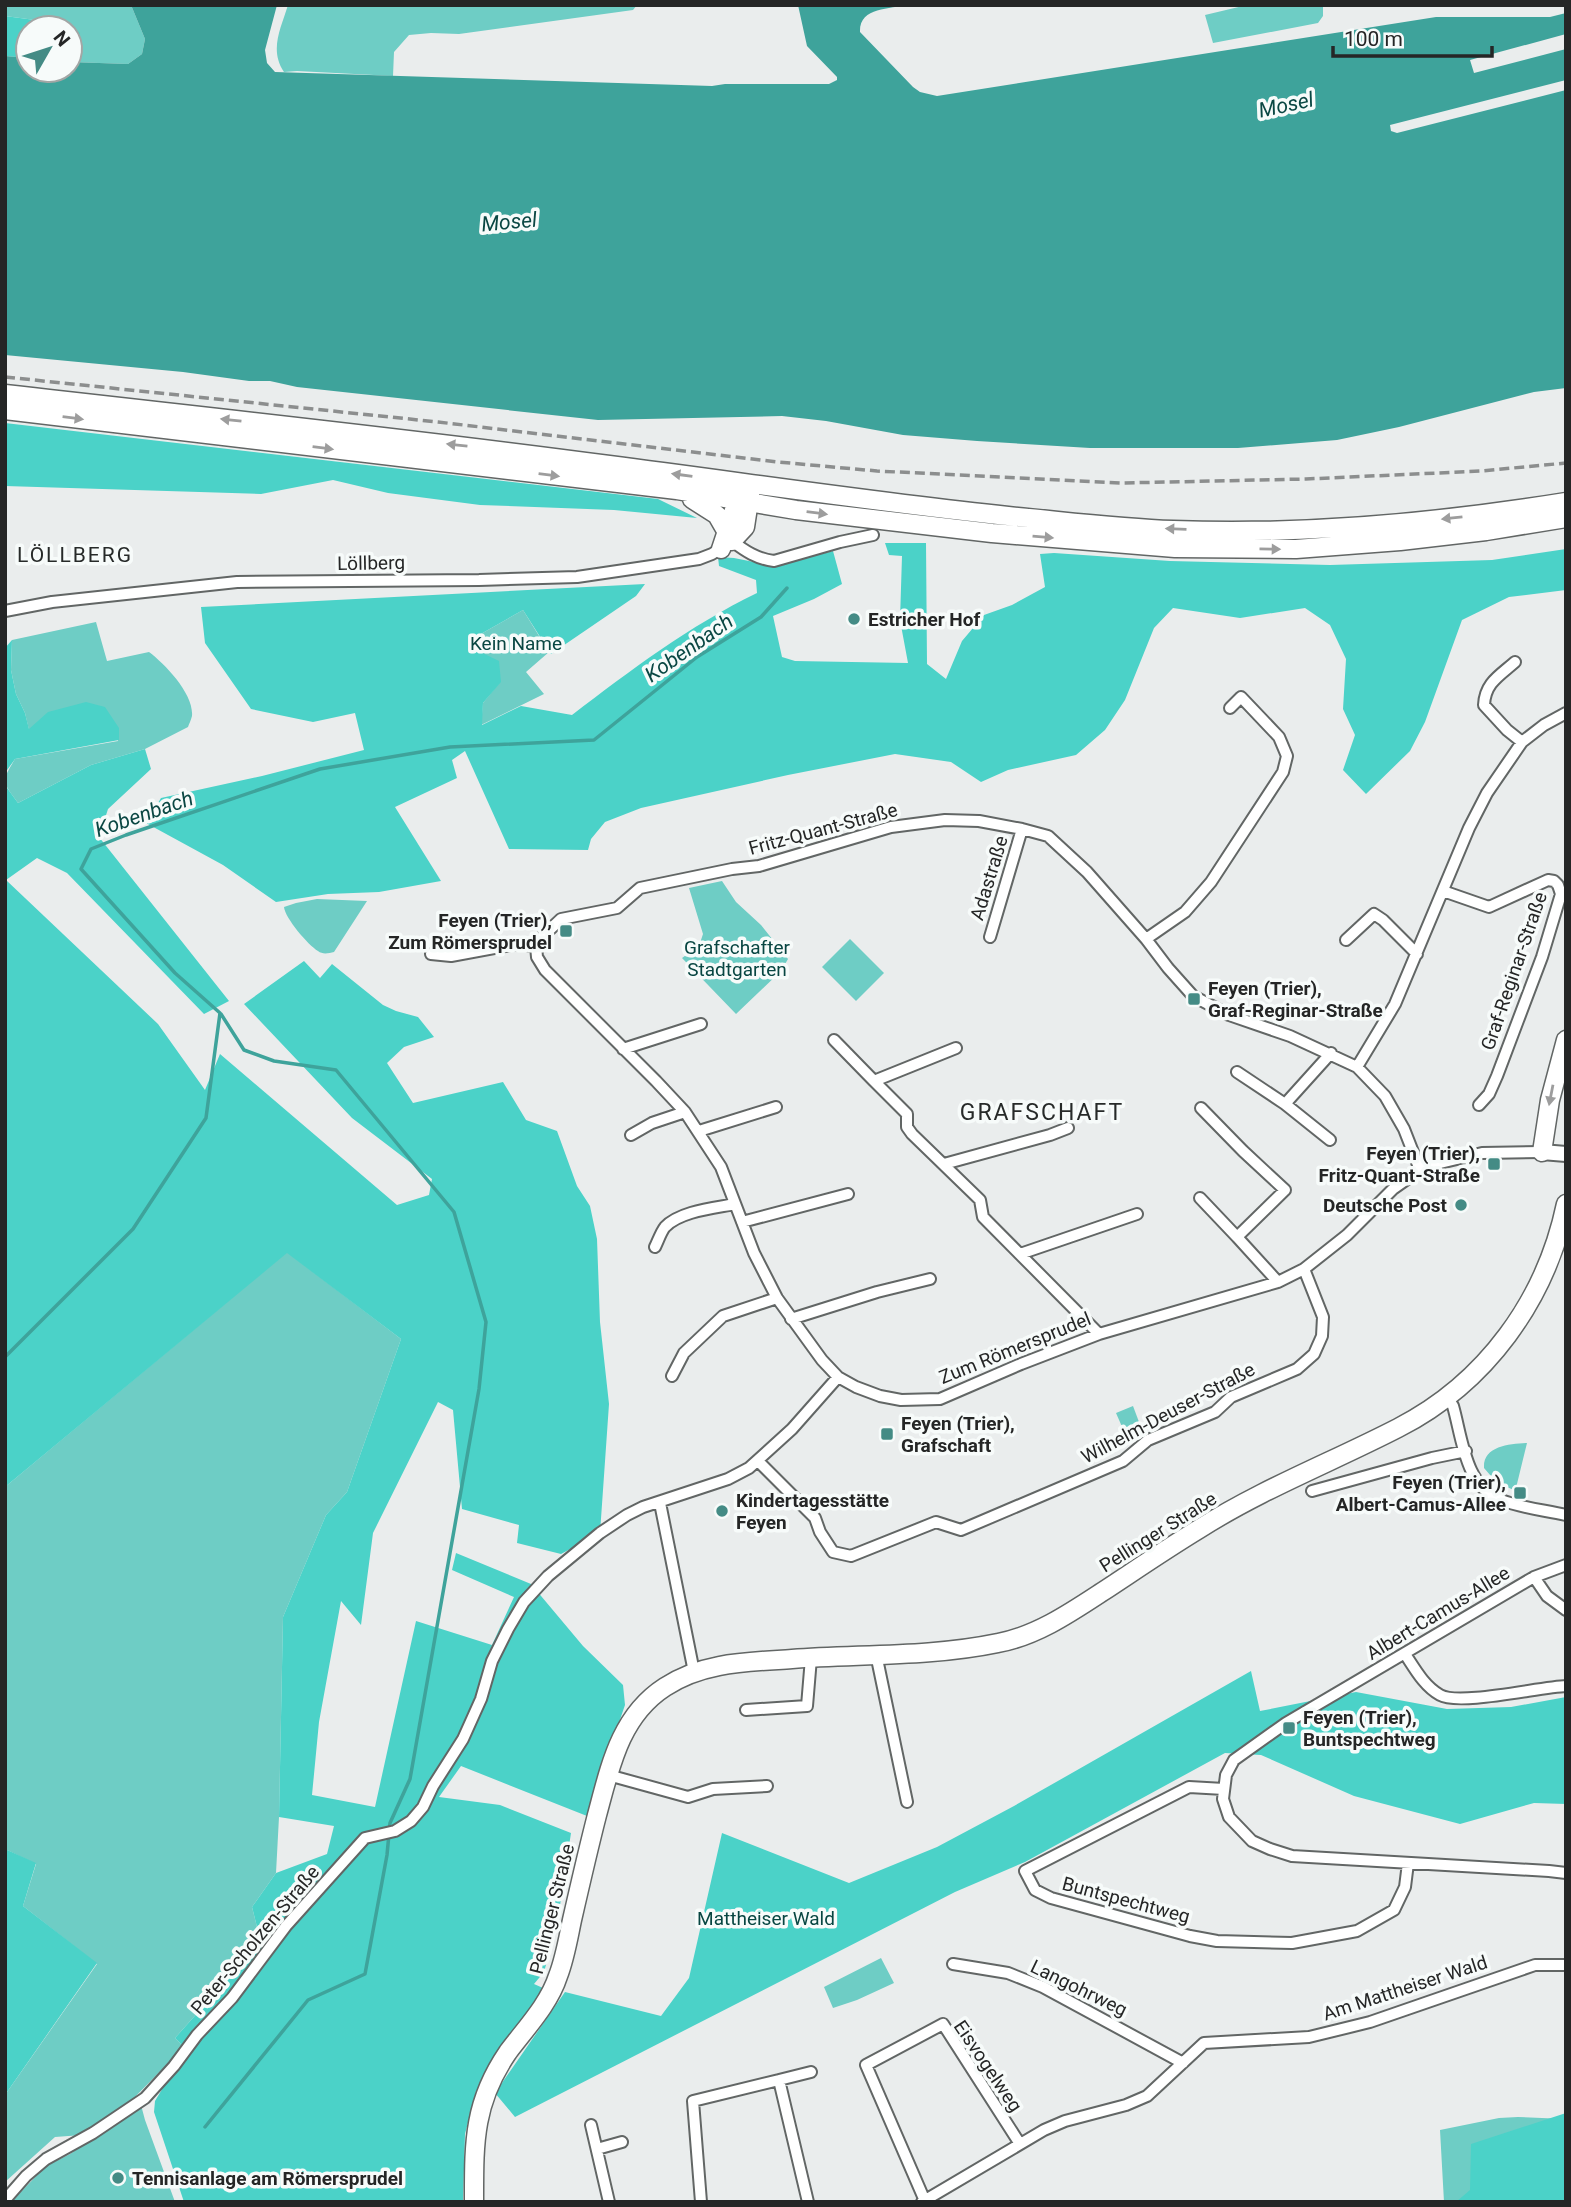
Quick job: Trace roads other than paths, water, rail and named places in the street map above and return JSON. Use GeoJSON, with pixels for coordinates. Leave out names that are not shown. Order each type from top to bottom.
{"type":"FeatureCollection","features":[{"type":"Feature","properties":{"kind":"main road"},"geometry":{"type":"LineString","coordinates":[[5,394],[490,449],[956,510],[1172,530],[1295,531],[1520,517],[1566,518]]}},
{"type":"Feature","properties":{"kind":"main road"},"geometry":{"type":"LineString","coordinates":[[5,410],[677,491],[743,503],[992,533],[1175,548],[1296,549],[1400,541],[1520,517],[1566,502]]}},
{"type":"Feature","properties":{"kind":"main road"},"geometry":{"type":"LineString","coordinates":[[727,541],[750,484]]}},
{"type":"Feature","properties":{"kind":"main road"},"geometry":{"type":"LineString","coordinates":[[677,491],[711,509],[717,515],[727,541]]}},
{"type":"Feature","properties":{"kind":"main road"},"geometry":{"type":"LineString","coordinates":[[727,541],[745,527],[743,503]]}},
{"type":"Feature","properties":{"kind":"main road"},"geometry":{"type":"LineString","coordinates":[[1542,1152],[1550,1100],[1566,1040]]}},
{"type":"Feature","properties":{"kind":"main road","name":"Pellinger Straße"},"geometry":{"type":"LineString","coordinates":[[474,2202],[475,2140],[481,2106],[492,2077],[539,2011],[557,1980],[608,1775],[619,1742],[636,1714],[657,1693],[694,1672],[730,1663],[952,1650],[1002,1643],[1068,1614],[1202,1527],[1350,1450],[1399,1428],[1447,1397],[1480,1369],[1510,1334],[1548,1265],[1566,1204]]}},
{"type":"Feature","properties":{"kind":"street"},"geometry":{"type":"LineString","coordinates":[[745,527],[745,546],[751,554]]}},
{"type":"Feature","properties":{"kind":"street"},"geometry":{"type":"LineString","coordinates":[[727,541],[764,560],[774,561],[873,535]]}},
{"type":"Feature","properties":{"kind":"street","name":"Löllberg"},"geometry":{"type":"LineString","coordinates":[[5,611],[52,602],[237,582],[577,577],[699,559],[727,541]]}},
{"type":"Feature","properties":{"kind":"street"},"geometry":{"type":"LineString","coordinates":[[1515,662],[1493,681],[1485,693],[1484,705],[1522,742]]}},
{"type":"Feature","properties":{"kind":"street"},"geometry":{"type":"LineString","coordinates":[[1146,939],[1185,912],[1211,882],[1283,772],[1287,756],[1279,737],[1241,697],[1230,708]]}},
{"type":"Feature","properties":{"kind":"street"},"geometry":{"type":"LineString","coordinates":[[1357,1067],[1395,1004],[1469,828],[1487,793],[1522,742],[1566,713]]}},
{"type":"Feature","properties":{"kind":"street","name":"Fritz-Quant-Straße"},"geometry":{"type":"LineString","coordinates":[[536,946],[561,919],[617,908],[640,888],[759,866],[891,827],[946,820],[979,821],[1022,829],[1048,836],[1087,872],[1193,996],[1229,1015],[1290,1036],[1357,1067],[1385,1096],[1404,1129],[1420,1170]]}},
{"type":"Feature","properties":{"kind":"street","name":"Adastraße"},"geometry":{"type":"LineString","coordinates":[[990,937],[1022,829]]}},
{"type":"Feature","properties":{"kind":"street","name":"Graf-Reginar-Straße"},"geometry":{"type":"LineString","coordinates":[[1443,891],[1489,906],[1548,880],[1555,881],[1561,894],[1542,957],[1497,1076],[1489,1094],[1479,1105]]}},
{"type":"Feature","properties":{"kind":"street"},"geometry":{"type":"LineString","coordinates":[[1346,940],[1374,914],[1417,954]]}},
{"type":"Feature","properties":{"kind":"street"},"geometry":{"type":"LineString","coordinates":[[430,954],[452,956],[516,944],[536,946]]}},
{"type":"Feature","properties":{"kind":"street","name":"Zum Römersprudel"},"geometry":{"type":"LineString","coordinates":[[536,946],[537,957],[545,970],[656,1081],[699,1131],[720,1167],[754,1253],[777,1298],[822,1360],[838,1377],[880,1396],[901,1400],[940,1399],[1100,1334],[1278,1282],[1304,1269],[1348,1235],[1393,1189],[1420,1170],[1436,1164],[1482,1153],[1566,1154]]}},
{"type":"Feature","properties":{"kind":"street"},"geometry":{"type":"LineString","coordinates":[[623,1049],[701,1024]]}},
{"type":"Feature","properties":{"kind":"street"},"geometry":{"type":"LineString","coordinates":[[834,1040],[907,1114],[907,1127],[912,1134],[980,1200],[983,1217],[1100,1334]]}},
{"type":"Feature","properties":{"kind":"street"},"geometry":{"type":"LineString","coordinates":[[874,1082],[956,1048]]}},
{"type":"Feature","properties":{"kind":"street"},"geometry":{"type":"LineString","coordinates":[[1285,1104],[1331,1053]]}},
{"type":"Feature","properties":{"kind":"street"},"geometry":{"type":"LineString","coordinates":[[1237,1072],[1285,1104],[1330,1140]]}},
{"type":"Feature","properties":{"kind":"street"},"geometry":{"type":"LineString","coordinates":[[699,1131],[776,1107]]}},
{"type":"Feature","properties":{"kind":"street"},"geometry":{"type":"LineString","coordinates":[[1201,1108],[1285,1189],[1237,1237]]}},
{"type":"Feature","properties":{"kind":"street"},"geometry":{"type":"LineString","coordinates":[[631,1135],[652,1123],[685,1112]]}},
{"type":"Feature","properties":{"kind":"street"},"geometry":{"type":"LineString","coordinates":[[944,1164],[1068,1128]]}},
{"type":"Feature","properties":{"kind":"street"},"geometry":{"type":"LineString","coordinates":[[742,1222],[848,1194]]}},
{"type":"Feature","properties":{"kind":"street"},"geometry":{"type":"LineString","coordinates":[[1200,1198],[1278,1282]]}},
{"type":"Feature","properties":{"kind":"street"},"geometry":{"type":"LineString","coordinates":[[655,1247],[665,1227],[672,1222],[690,1213],[735,1204]]}},
{"type":"Feature","properties":{"kind":"street"},"geometry":{"type":"LineString","coordinates":[[1020,1254],[1137,1214]]}},
{"type":"Feature","properties":{"kind":"street","name":"Wilhelm-Deuser-Straße"},"geometry":{"type":"LineString","coordinates":[[758,1461],[815,1518],[820,1532],[833,1552],[850,1556],[936,1522],[961,1530],[1123,1461],[1148,1440],[1215,1412],[1231,1397],[1297,1369],[1314,1354],[1322,1336],[1323,1317],[1304,1269]]}},
{"type":"Feature","properties":{"kind":"street"},"geometry":{"type":"LineString","coordinates":[[791,1319],[877,1292],[930,1279]]}},
{"type":"Feature","properties":{"kind":"street"},"geometry":{"type":"LineString","coordinates":[[672,1376],[684,1353],[723,1316],[777,1298]]}},
{"type":"Feature","properties":{"kind":"street","name":"Peter-Scholzen-Straße"},"geometry":{"type":"LineString","coordinates":[[5,2200],[26,2176],[46,2159],[93,2133],[145,2098],[197,2035],[232,1998],[286,1926],[365,1838],[395,1831],[411,1821],[423,1807],[463,1739],[481,1699],[492,1661],[524,1602],[548,1576],[600,1533],[627,1515],[728,1479],[758,1461],[792,1429],[838,1377]]}},
{"type":"Feature","properties":{"kind":"street"},"geometry":{"type":"LineString","coordinates":[[1447,1397],[1453,1406],[1473,1475],[1484,1489],[1493,1496],[1514,1504],[1566,1515]]}},
{"type":"Feature","properties":{"kind":"street"},"geometry":{"type":"LineString","coordinates":[[1311,1491],[1465,1451]]}},
{"type":"Feature","properties":{"kind":"street"},"geometry":{"type":"LineString","coordinates":[[660,1503],[694,1672]]}},
{"type":"Feature","properties":{"kind":"street","name":"Albert-Camus-Allee"},"geometry":{"type":"LineString","coordinates":[[1224,1789],[1226,1775],[1234,1760],[1286,1723],[1534,1577],[1566,1565]]}},
{"type":"Feature","properties":{"kind":"street"},"geometry":{"type":"LineString","coordinates":[[1534,1577],[1547,1596],[1566,1610]]}},
{"type":"Feature","properties":{"kind":"street"},"geometry":{"type":"LineString","coordinates":[[876,1654],[907,1802]]}},
{"type":"Feature","properties":{"kind":"street"},"geometry":{"type":"LineString","coordinates":[[1405,1654],[1419,1676],[1443,1697],[1466,1699],[1566,1686]]}},
{"type":"Feature","properties":{"kind":"street"},"geometry":{"type":"LineString","coordinates":[[746,1710],[807,1706],[811,1658]]}},
{"type":"Feature","properties":{"kind":"street"},"geometry":{"type":"LineString","coordinates":[[608,1775],[688,1797],[713,1789],[767,1786]]}},
{"type":"Feature","properties":{"kind":"street","name":"Buntspechtweg"},"geometry":{"type":"LineString","coordinates":[[1224,1789],[1189,1787],[1025,1871],[1035,1889],[1051,1898],[1189,1936],[1217,1941],[1292,1943],[1357,1931],[1394,1910],[1405,1887],[1408,1863]]}},
{"type":"Feature","properties":{"kind":"street"},"geometry":{"type":"LineString","coordinates":[[1224,1789],[1223,1799],[1229,1817],[1252,1841],[1292,1856],[1523,1869],[1566,1874]]}},
{"type":"Feature","properties":{"kind":"street","name":"Langohrweg"},"geometry":{"type":"LineString","coordinates":[[953,1964],[1008,1973],[1043,1987],[1183,2063]]}},
{"type":"Feature","properties":{"kind":"street","name":"Am Mattheiser Wald"},"geometry":{"type":"LineString","coordinates":[[924,2201],[1044,2130],[1147,2096],[1205,2043],[1309,2037],[1370,2022],[1535,1965],[1566,1965]]}},
{"type":"Feature","properties":{"kind":"street","name":"Eisvogelweg"},"geometry":{"type":"LineString","coordinates":[[924,2201],[866,2065],[943,2024],[1020,2144]]}},
{"type":"Feature","properties":{"kind":"street"},"geometry":{"type":"LineString","coordinates":[[701,2202],[693,2101],[811,2072]]}},
{"type":"Feature","properties":{"kind":"street"},"geometry":{"type":"LineString","coordinates":[[779,2080],[808,2202]]}},
{"type":"Feature","properties":{"kind":"street"},"geometry":{"type":"LineString","coordinates":[[591,2125],[609,2202]]}},
{"type":"Feature","properties":{"kind":"street"},"geometry":{"type":"LineString","coordinates":[[597,2149],[622,2142]]}},
{"type":"Feature","properties":{"kind":"water","name":"Mosel"},"geometry":{"type":"Polygon","coordinates":[[[131,5],[277,5],[265,50],[267,63],[275,72],[712,86],[829,84],[837,80],[837,77],[807,46],[798,5],[908,5],[870,14],[861,24],[860,32],[913,87],[920,92],[937,96],[1436,17],[1550,17],[1566,13],[1566,34],[1470,60],[1474,73],[1566,49],[1566,80],[1390,125],[1391,131],[1397,133],[1566,90],[1566,388],[1534,392],[1337,440],[1238,448],[1090,448],[903,435],[782,416],[598,420],[297,387],[270,381],[5,355],[5,56],[14,57],[14,84],[84,84],[84,62],[128,64],[142,54],[145,39],[131,5]]]}},
{"type":"Feature","properties":{"kind":"waterway","name":"Kobenbach"},"geometry":{"type":"LineString","coordinates":[[5,1357],[133,1229],[206,1118],[220,1013],[175,973],[81,869],[91,849],[320,769],[450,747],[594,740],[697,657],[761,617],[787,588]]}},
{"type":"Feature","properties":{"kind":"waterway"},"geometry":{"type":"LineString","coordinates":[[205,2127],[308,2000],[365,1974],[387,1855],[390,1823],[410,1779],[479,1389],[486,1322],[454,1212],[336,1070],[274,1061],[244,1050],[221,1014]]}},
{"type":"Feature","properties":{"kind":"railway"},"geometry":{"type":"LineString","coordinates":[[5,377],[877,471],[1122,483],[1306,479],[1481,471],[1566,463]]}},
{"type":"Feature","properties":{"kind":"place","name":"Estricher Hof"},"geometry":{"type":"Point","coordinates":[854,619]}},
{"type":"Feature","properties":{"kind":"place","name":"Feyen (Trier), Zum Römersprudel"},"geometry":{"type":"Point","coordinates":[566,931]}},
{"type":"Feature","properties":{"kind":"place","name":"Feyen (Trier), Graf-Reginar-Straße"},"geometry":{"type":"Point","coordinates":[1194,999]}},
{"type":"Feature","properties":{"kind":"place","name":"Feyen (Trier), Fritz-Quant-Straße"},"geometry":{"type":"Point","coordinates":[1494,1164]}},
{"type":"Feature","properties":{"kind":"place","name":"Deutsche Post"},"geometry":{"type":"Point","coordinates":[1461,1205]}},
{"type":"Feature","properties":{"kind":"place","name":"Feyen (Trier), Grafschaft"},"geometry":{"type":"Point","coordinates":[887,1434]}},
{"type":"Feature","properties":{"kind":"place","name":"Feyen (Trier), Albert-Camus-Allee"},"geometry":{"type":"Point","coordinates":[1520,1493]}},
{"type":"Feature","properties":{"kind":"place","name":"Kindertagesstätte Feyen"},"geometry":{"type":"Point","coordinates":[722,1511]}},
{"type":"Feature","properties":{"kind":"place","name":"Feyen (Trier), Buntspechtweg"},"geometry":{"type":"Point","coordinates":[1289,1728]}},
{"type":"Feature","properties":{"kind":"place","name":"Tennisanlage am Römersprudel"},"geometry":{"type":"Point","coordinates":[118,2178]}},
{"type":"Feature","properties":{"kind":"district","name":"LÖLLBERG"},"geometry":{"type":"Point","coordinates":[75,555]}},
{"type":"Feature","properties":{"kind":"district","name":"GRAFSCHAFT"},"geometry":{"type":"Point","coordinates":[1042,1112]}},
{"type":"Feature","properties":{"kind":"park label","name":"Kein Name"},"geometry":{"type":"Point","coordinates":[516,643]}},
{"type":"Feature","properties":{"kind":"park label","name":"Grafschafter Stadtgarten"},"geometry":{"type":"Point","coordinates":[737,958]}},
{"type":"Feature","properties":{"kind":"park label","name":"Mattheiser Wald"},"geometry":{"type":"Point","coordinates":[766,1918]}}]}
